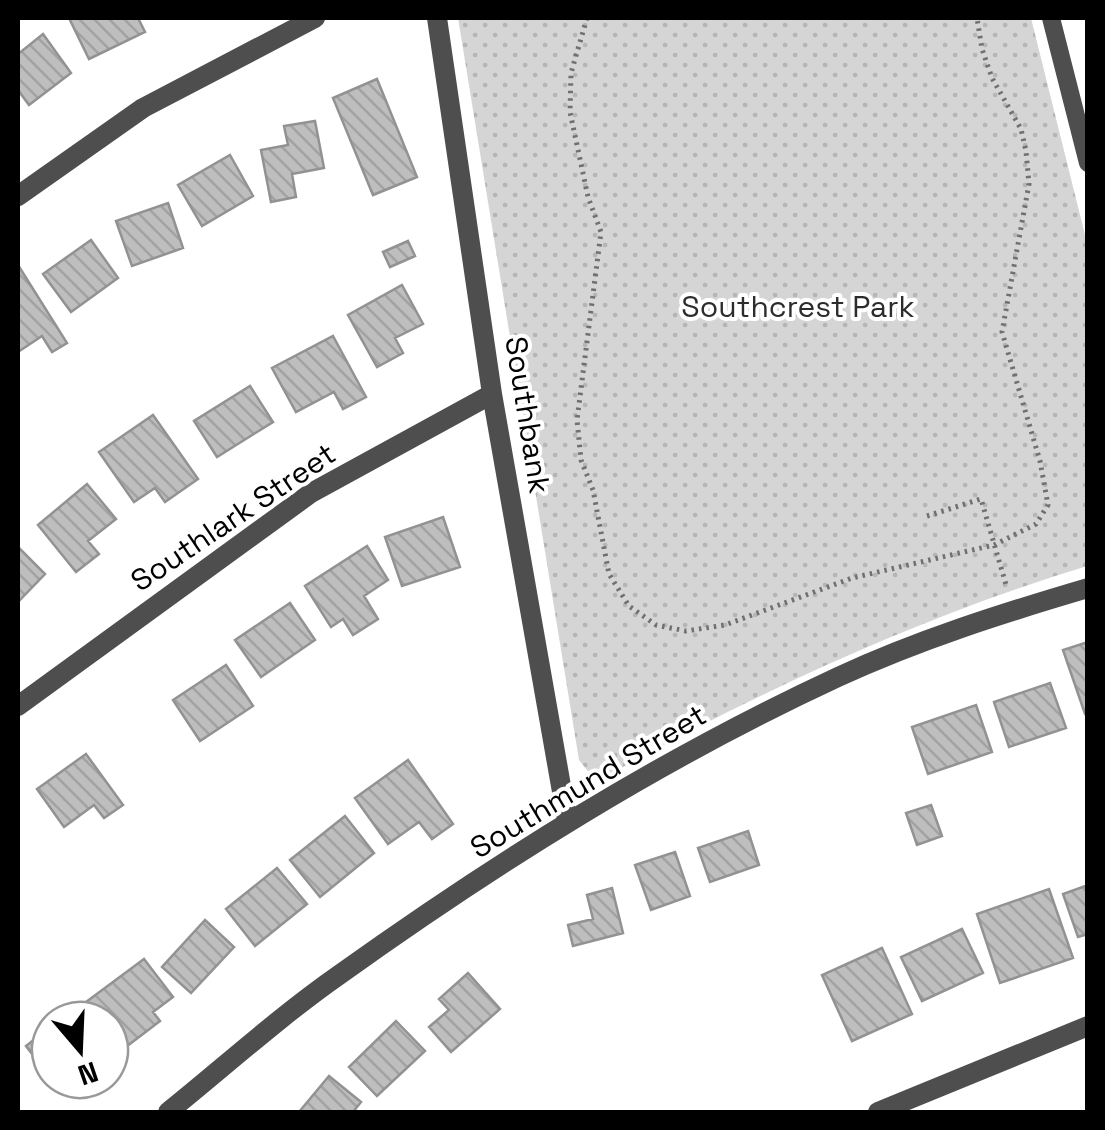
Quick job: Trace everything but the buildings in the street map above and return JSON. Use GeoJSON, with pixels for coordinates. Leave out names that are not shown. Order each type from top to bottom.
{"type":"FeatureCollection","features":[{"type":"Feature","properties":{"kind":"street"},"geometry":{"type":"LineString","coordinates":[[18,196],[143,108],[316,18]]}},
{"type":"Feature","properties":{"kind":"street","name":"Southbank"},"geometry":{"type":"LineString","coordinates":[[437,18],[492,394],[567,820]]}},
{"type":"Feature","properties":{"kind":"street","name":"Southlark Street"},"geometry":{"type":"LineString","coordinates":[[18,706],[311,493],[492,394]]}},
{"type":"Feature","properties":{"kind":"street","name":"Southmund Street"},"geometry":{"type":"LineString","coordinates":[[168,1112],[336,976],[567,820],[676,758],[840,676],[1014,610],[1088,588]]}},
{"type":"Feature","properties":{"kind":"street"},"geometry":{"type":"LineString","coordinates":[[878,1112],[1088,1026]]}},
{"type":"Feature","properties":{"kind":"lane"},"geometry":{"type":"LineString","coordinates":[[1051,18],[1088,163]]}},
{"type":"Feature","properties":{"kind":"path"},"geometry":{"type":"LineString","coordinates":[[587,18],[571,73],[570,112],[600,232],[577,420],[581,460],[598,508],[609,574],[628,606],[656,625],[686,630],[725,625],[852,578],[994,544],[1036,524],[1048,505],[1040,461],[1002,332],[1029,184],[1026,151],[1021,129],[992,78],[977,18]]}},
{"type":"Feature","properties":{"kind":"path"},"geometry":{"type":"LineString","coordinates":[[927,516],[981,499],[1014,610]]}},
{"type":"Feature","properties":{"kind":"green space","name":"Southcrest Park"},"geometry":{"type":"Polygon","coordinates":[[[458,18],[1031,18],[1087,243],[1087,566],[905,631],[728,712],[614,772],[591,775],[579,760],[458,18]]]}}]}
